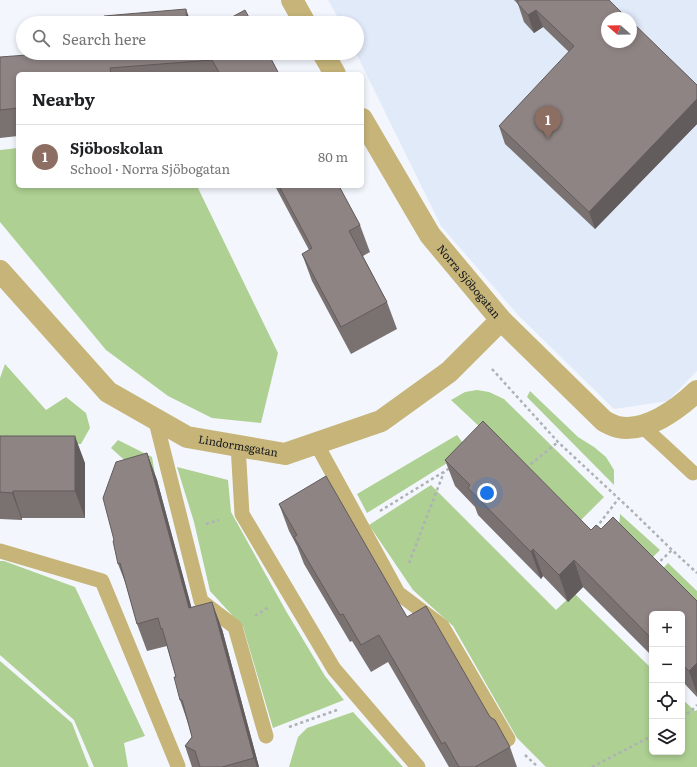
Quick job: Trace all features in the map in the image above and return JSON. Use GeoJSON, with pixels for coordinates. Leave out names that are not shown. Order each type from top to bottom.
{"type":"FeatureCollection","features":[{"type":"Feature","properties":{"kind":"street"},"geometry":{"type":"LineString","coordinates":[[292,0],[302,16]]}},
{"type":"Feature","properties":{"kind":"street"},"geometry":{"type":"LineString","coordinates":[[327,60],[334,72]]}},
{"type":"Feature","properties":{"kind":"street","name":"Norra Sjöbogatan"},"geometry":{"type":"LineString","coordinates":[[364,122],[430,235],[500,320],[604,421],[617,427],[626,428],[642,426]]}},
{"type":"Feature","properties":{"kind":"street","name":"Lindormsgatan"},"geometry":{"type":"LineString","coordinates":[[0,271],[108,392],[187,437],[285,454],[381,421],[448,372],[474,348],[500,320]]}},
{"type":"Feature","properties":{"kind":"street"},"geometry":{"type":"LineString","coordinates":[[642,426],[667,415],[697,391]]}},
{"type":"Feature","properties":{"kind":"lane"},"geometry":{"type":"LineString","coordinates":[[155,418],[201,601],[235,627],[266,736]]}},
{"type":"Feature","properties":{"kind":"lane"},"geometry":{"type":"LineString","coordinates":[[642,426],[693,473]]}},
{"type":"Feature","properties":{"kind":"lane"},"geometry":{"type":"LineString","coordinates":[[316,443],[398,593],[442,626],[508,739]]}},
{"type":"Feature","properties":{"kind":"lane"},"geometry":{"type":"LineString","coordinates":[[238,445],[242,514],[334,669],[418,767]]}},
{"type":"Feature","properties":{"kind":"lane"},"geometry":{"type":"LineString","coordinates":[[0,551],[102,581],[178,766]]}},
{"type":"Feature","properties":{"kind":"path"},"geometry":{"type":"LineString","coordinates":[[474,348],[558,442],[697,573]]}},
{"type":"Feature","properties":{"kind":"path"},"geometry":{"type":"LineString","coordinates":[[522,471],[558,442]]}},
{"type":"Feature","properties":{"kind":"path"},"geometry":{"type":"LineString","coordinates":[[360,523],[456,464]]}},
{"type":"Feature","properties":{"kind":"path"},"geometry":{"type":"LineString","coordinates":[[398,593],[444,471]]}},
{"type":"Feature","properties":{"kind":"path"},"geometry":{"type":"LineString","coordinates":[[595,529],[619,498]]}},
{"type":"Feature","properties":{"kind":"path"},"geometry":{"type":"LineString","coordinates":[[183,530],[242,514]]}},
{"type":"Feature","properties":{"kind":"path"},"geometry":{"type":"LineString","coordinates":[[653,568],[672,550]]}},
{"type":"Feature","properties":{"kind":"path"},"geometry":{"type":"LineString","coordinates":[[235,627],[290,595]]}},
{"type":"Feature","properties":{"kind":"path"},"geometry":{"type":"LineString","coordinates":[[266,736],[362,701]]}},
{"type":"Feature","properties":{"kind":"path"},"geometry":{"type":"LineString","coordinates":[[685,714],[697,705]]}},
{"type":"Feature","properties":{"kind":"path"},"geometry":{"type":"LineString","coordinates":[[592,767],[649,738]]}},
{"type":"Feature","properties":{"kind":"shaded area"},"geometry":{"type":"Polygon","coordinates":[[[328,0],[697,0],[697,371],[668,401],[614,409],[518,315],[441,226],[359,60],[364,60],[364,16],[337,16],[328,0]]]}},
{"type":"Feature","properties":{"kind":"green space"},"geometry":{"type":"Polygon","coordinates":[[[16,148],[16,188],[198,188],[278,353],[261,423],[212,418],[168,396],[106,350],[0,222],[0,150],[16,148]]]}},
{"type":"Feature","properties":{"kind":"green space"},"geometry":{"type":"Polygon","coordinates":[[[5,364],[46,410],[66,397],[86,413],[90,428],[81,444],[0,445],[0,378],[5,364]]]}},
{"type":"Feature","properties":{"kind":"green space"},"geometry":{"type":"Polygon","coordinates":[[[477,390],[489,392],[504,399],[604,497],[580,521],[451,400],[465,392],[477,390]]]}},
{"type":"Feature","properties":{"kind":"green space"},"geometry":{"type":"Polygon","coordinates":[[[530,391],[578,437],[606,457],[614,470],[614,485],[527,397],[530,391]]]}},
{"type":"Feature","properties":{"kind":"green space"},"geometry":{"type":"Polygon","coordinates":[[[457,435],[468,450],[367,513],[357,494],[457,435]]]}},
{"type":"Feature","properties":{"kind":"green space"},"geometry":{"type":"Polygon","coordinates":[[[118,440],[152,457],[155,475],[142,476],[111,448],[118,440]]]}},
{"type":"Feature","properties":{"kind":"green space"},"geometry":{"type":"Polygon","coordinates":[[[177,467],[228,480],[231,512],[286,611],[325,676],[344,700],[273,728],[243,627],[210,591],[194,522],[177,467]]]}},
{"type":"Feature","properties":{"kind":"green space"},"geometry":{"type":"Polygon","coordinates":[[[431,485],[556,610],[574,593],[649,666],[649,755],[685,755],[685,702],[695,711],[697,710],[697,767],[546,767],[517,738],[453,626],[413,590],[369,525],[431,485]]]}},
{"type":"Feature","properties":{"kind":"green space"},"geometry":{"type":"Polygon","coordinates":[[[620,514],[660,550],[652,558],[619,528],[620,514]]]}},
{"type":"Feature","properties":{"kind":"green space"},"geometry":{"type":"Polygon","coordinates":[[[0,561],[4,561],[75,587],[145,736],[124,743],[128,767],[94,767],[74,720],[0,655],[0,561]]]}},
{"type":"Feature","properties":{"kind":"green space"},"geometry":{"type":"Polygon","coordinates":[[[668,563],[697,591],[697,618],[655,577],[668,563]]]}},
{"type":"Feature","properties":{"kind":"green space"},"geometry":{"type":"Polygon","coordinates":[[[0,661],[72,723],[89,767],[0,767],[0,661]]]}},
{"type":"Feature","properties":{"kind":"green space"},"geometry":{"type":"Polygon","coordinates":[[[353,712],[403,767],[289,767],[298,737],[307,728],[353,712]]]}},
{"type":"Feature","properties":{"kind":"building"},"geometry":{"type":"Polygon","coordinates":[[[518,0],[609,0],[621,12],[601,12],[601,48],[637,48],[637,27],[697,85],[697,99],[589,212],[499,126],[574,46],[536,10],[528,15],[518,4],[518,0]]]}},
{"type":"Feature","properties":{"kind":"building"},"geometry":{"type":"Polygon","coordinates":[[[186,9],[186,16],[104,16],[186,9]]]}},
{"type":"Feature","properties":{"kind":"building"},"geometry":{"type":"Polygon","coordinates":[[[245,10],[248,16],[234,16],[245,10]]]}},
{"type":"Feature","properties":{"kind":"building"},"geometry":{"type":"Polygon","coordinates":[[[16,56],[16,60],[212,60],[110,68],[111,72],[16,72],[16,108],[0,110],[0,57],[16,56]]]}},
{"type":"Feature","properties":{"kind":"building"},"geometry":{"type":"Polygon","coordinates":[[[212,60],[272,60],[278,72],[219,72],[212,60]]]}},
{"type":"Feature","properties":{"kind":"building"},"geometry":{"type":"Polygon","coordinates":[[[280,188],[340,188],[360,225],[349,231],[387,302],[341,327],[302,254],[312,248],[280,188]]]}},
{"type":"Feature","properties":{"kind":"building"},"geometry":{"type":"Polygon","coordinates":[[[483,421],[591,530],[596,525],[601,529],[613,517],[697,601],[697,663],[689,671],[685,667],[685,611],[649,611],[649,636],[574,560],[559,575],[533,549],[531,552],[468,488],[470,485],[445,460],[483,421]]]}},
{"type":"Feature","properties":{"kind":"building"},"geometry":{"type":"Polygon","coordinates":[[[0,436],[75,436],[75,491],[0,492],[0,436]]]}},
{"type":"Feature","properties":{"kind":"building"},"geometry":{"type":"Polygon","coordinates":[[[147,453],[189,608],[212,602],[254,758],[222,767],[200,767],[195,751],[185,746],[192,737],[182,700],[180,700],[174,677],[176,677],[158,618],[137,624],[120,563],[118,564],[114,540],[103,498],[116,462],[147,453]]]}},
{"type":"Feature","properties":{"kind":"building"},"geometry":{"type":"Polygon","coordinates":[[[326,476],[407,617],[426,606],[490,717],[495,720],[510,747],[475,767],[459,767],[445,742],[442,744],[379,635],[361,645],[343,614],[340,615],[294,537],[297,535],[279,504],[326,476]]]}},
{"type":"Feature","properties":{"kind":"place","name":"Sjöboskolan"},"geometry":{"type":"Point","coordinates":[548,139]}}]}
